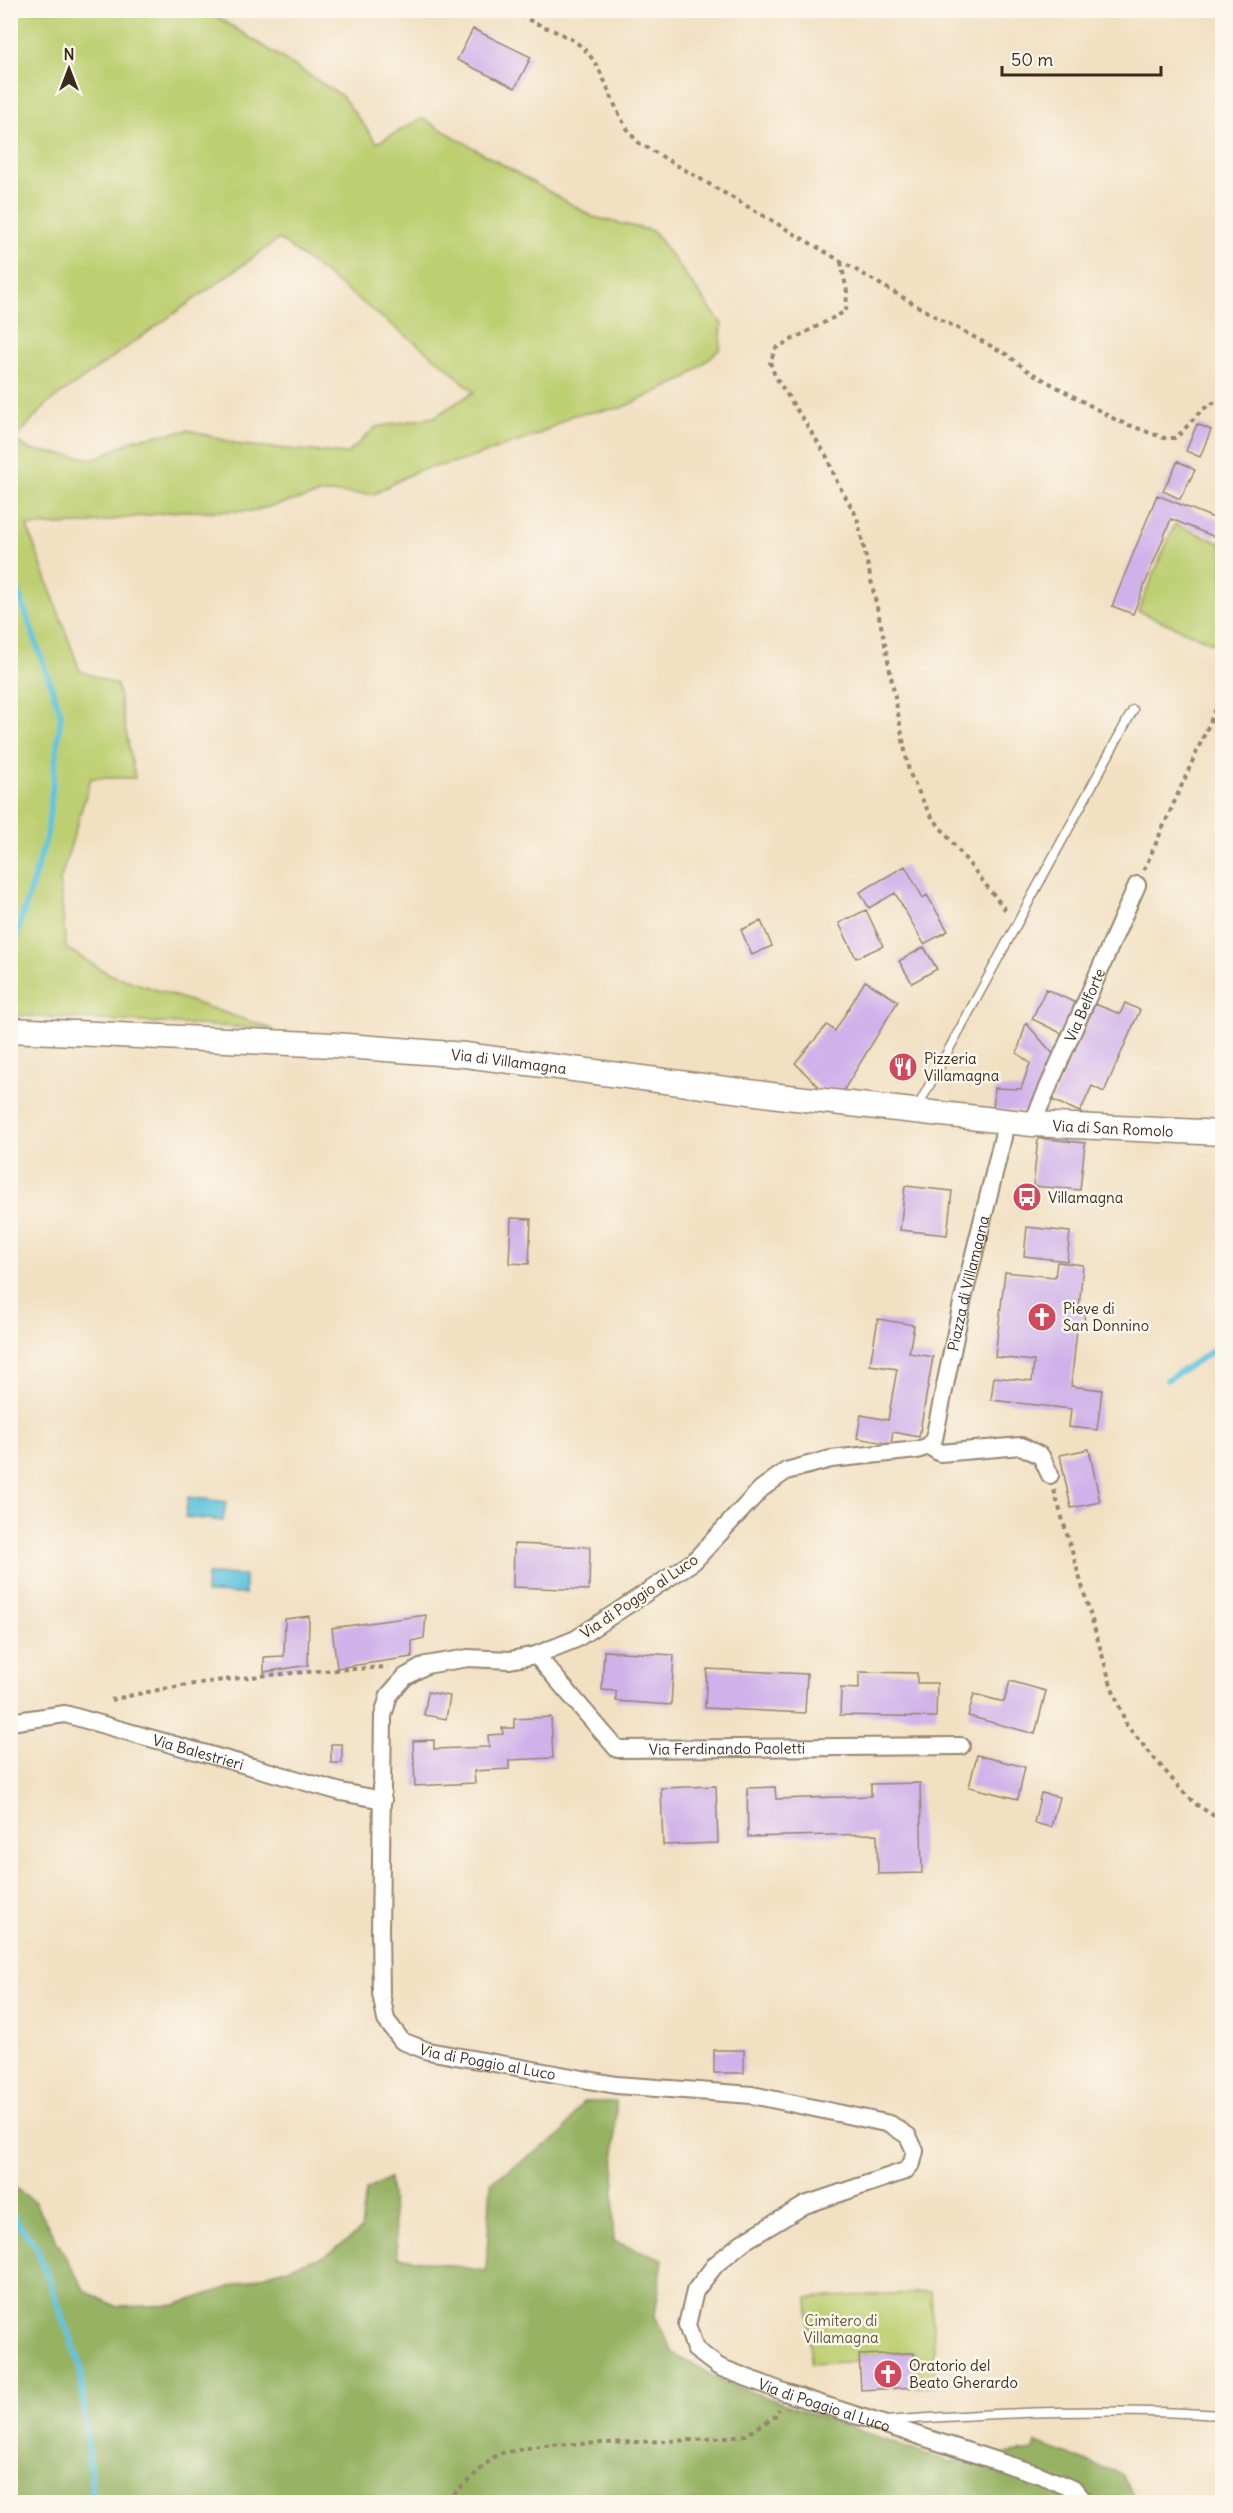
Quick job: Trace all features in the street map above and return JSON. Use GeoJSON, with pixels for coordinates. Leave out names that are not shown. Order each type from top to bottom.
{"type":"FeatureCollection","features":[{"type":"Feature","properties":{"kind":"street","name":"Via Belforte"},"geometry":{"type":"LineString","coordinates":[[1032,1124],[1137,885]]}},
{"type":"Feature","properties":{"kind":"street","name":"Via di Villamagna"},"geometry":{"type":"LineString","coordinates":[[10,1030],[322,1044],[465,1055],[915,1112],[1005,1121]]}},
{"type":"Feature","properties":{"kind":"street","name":"Via di San Romolo"},"geometry":{"type":"LineString","coordinates":[[1005,1121],[1222,1133]]}},
{"type":"Feature","properties":{"kind":"street","name":"Piazza di Villamagna"},"geometry":{"type":"LineString","coordinates":[[929,1446],[934,1439],[962,1303],[990,1198],[1005,1121]]}},
{"type":"Feature","properties":{"kind":"street","name":"Via di Poggio al Luco"},"geometry":{"type":"LineString","coordinates":[[1050,1475],[1041,1456],[1022,1446],[940,1453],[929,1446],[917,1450],[831,1459],[786,1471],[761,1489],[694,1561],[576,1639],[536,1655],[510,1660],[468,1658],[426,1665],[405,1677],[389,1695],[383,1716],[381,1993],[386,2020],[402,2041],[428,2051],[616,2085],[752,2095],[890,2124],[908,2136],[915,2151],[912,2163],[904,2171],[805,2205],[743,2242],[716,2264],[694,2291],[687,2325],[695,2349],[719,2367],[784,2392],[1040,2475],[1075,2490],[1085,2502]]}},
{"type":"Feature","properties":{"kind":"street","name":"Via Ferdinando Paoletti"},"geometry":{"type":"LineString","coordinates":[[536,1655],[617,1749],[961,1746]]}},
{"type":"Feature","properties":{"kind":"street","name":"Via Balestrieri"},"geometry":{"type":"LineString","coordinates":[[10,1722],[65,1714],[341,1791],[383,1800]]}},
{"type":"Feature","properties":{"kind":"lane"},"geometry":{"type":"LineString","coordinates":[[915,1112],[1133,710]]}},
{"type":"Feature","properties":{"kind":"lane"},"geometry":{"type":"LineString","coordinates":[[871,2422],[989,2413],[1169,2412],[1222,2415]]}},
{"type":"Feature","properties":{"kind":"path"},"geometry":{"type":"LineString","coordinates":[[513,10],[523,18],[581,46],[599,68],[617,112],[628,132],[639,143],[938,318],[1006,354],[1028,371],[1118,421],[1164,438],[1174,438],[1185,430],[1200,410],[1222,401]]}},
{"type":"Feature","properties":{"kind":"path"},"geometry":{"type":"LineString","coordinates":[[841,261],[847,292],[846,311],[776,348],[770,362],[775,376],[826,455],[837,482],[857,517],[884,639],[909,772],[929,813],[1016,924]]}},
{"type":"Feature","properties":{"kind":"path"},"geometry":{"type":"LineString","coordinates":[[1137,885],[1222,694]]}},
{"type":"Feature","properties":{"kind":"path"},"geometry":{"type":"LineString","coordinates":[[1050,1475],[1111,1685],[1127,1726],[1183,1792],[1197,1805],[1222,1821]]}},
{"type":"Feature","properties":{"kind":"path"},"geometry":{"type":"LineString","coordinates":[[111,1700],[165,1687],[259,1676],[399,1666],[416,1670]]}},
{"type":"Feature","properties":{"kind":"path"},"geometry":{"type":"LineString","coordinates":[[448,2502],[497,2454],[544,2445],[696,2440],[746,2435],[777,2415],[784,2392]]}},
{"type":"Feature","properties":{"kind":"green space"},"geometry":{"type":"Polygon","coordinates":[[[10,11],[208,11],[342,96],[377,143],[422,118],[593,217],[653,231],[722,324],[720,349],[685,379],[621,408],[573,415],[537,435],[465,460],[416,471],[374,494],[325,493],[252,511],[179,511],[82,524],[27,526],[80,671],[117,685],[135,778],[91,778],[60,881],[66,948],[109,974],[273,1029],[11,1015],[10,11]],[[279,239],[47,404],[14,440],[31,450],[95,459],[136,439],[189,430],[241,445],[347,454],[376,427],[434,417],[474,392],[443,364],[279,239]]]}},
{"type":"Feature","properties":{"kind":"green space"},"geometry":{"type":"Polygon","coordinates":[[[1175,524],[1222,544],[1222,647],[1138,611],[1175,524]]]}},
{"type":"Feature","properties":{"kind":"green space"},"geometry":{"type":"Polygon","coordinates":[[[583,2102],[616,2102],[613,2241],[663,2259],[655,2316],[673,2353],[726,2383],[949,2462],[1033,2450],[1036,2443],[1121,2474],[1138,2502],[11,2502],[10,2185],[34,2201],[85,2291],[117,2307],[175,2305],[327,2255],[361,2230],[366,2190],[389,2178],[398,2257],[486,2271],[491,2182],[561,2135],[583,2102]]]}},
{"type":"Feature","properties":{"kind":"green space","name":"Cimitero di Villamagna"},"geometry":{"type":"Polygon","coordinates":[[[931,2292],[936,2386],[916,2387],[914,2353],[860,2355],[859,2361],[811,2364],[808,2298],[931,2292]]]}},
{"type":"Feature","properties":{"kind":"water"},"geometry":{"type":"Polygon","coordinates":[[[188,1497],[226,1502],[223,1521],[185,1517],[188,1497]]]}},
{"type":"Feature","properties":{"kind":"water"},"geometry":{"type":"Polygon","coordinates":[[[207,1574],[245,1575],[245,1594],[206,1593],[207,1574]]]}},
{"type":"Feature","properties":{"kind":"building"},"geometry":{"type":"Polygon","coordinates":[[[473,29],[531,57],[515,88],[457,60],[473,29]]]}},
{"type":"Feature","properties":{"kind":"building"},"geometry":{"type":"Polygon","coordinates":[[[1197,424],[1211,430],[1200,457],[1186,451],[1197,424]]]}},
{"type":"Feature","properties":{"kind":"building"},"geometry":{"type":"Polygon","coordinates":[[[1178,461],[1195,470],[1180,499],[1163,491],[1178,461]]]}},
{"type":"Feature","properties":{"kind":"building"},"geometry":{"type":"Polygon","coordinates":[[[1157,495],[1221,521],[1215,537],[1171,519],[1133,614],[1112,606],[1157,495]]]}},
{"type":"Feature","properties":{"kind":"building"},"geometry":{"type":"Polygon","coordinates":[[[905,866],[923,898],[927,895],[948,931],[924,944],[895,893],[869,908],[860,892],[905,866]]]}},
{"type":"Feature","properties":{"kind":"building"},"geometry":{"type":"Polygon","coordinates":[[[866,910],[883,946],[856,958],[839,923],[866,910]]]}},
{"type":"Feature","properties":{"kind":"building"},"geometry":{"type":"Polygon","coordinates":[[[761,921],[772,946],[752,955],[741,930],[761,921]]]}},
{"type":"Feature","properties":{"kind":"building"},"geometry":{"type":"Polygon","coordinates":[[[924,947],[937,969],[912,983],[899,961],[924,947]]]}},
{"type":"Feature","properties":{"kind":"building"},"geometry":{"type":"Polygon","coordinates":[[[865,981],[898,1001],[842,1093],[821,1089],[795,1063],[827,1025],[835,1031],[865,981]]]}},
{"type":"Feature","properties":{"kind":"building"},"geometry":{"type":"Polygon","coordinates":[[[1046,989],[1078,1004],[1063,1034],[1032,1019],[1046,989]]]}},
{"type":"Feature","properties":{"kind":"building"},"geometry":{"type":"Polygon","coordinates":[[[1125,1003],[1140,1010],[1104,1092],[1092,1086],[1080,1112],[1052,1100],[1095,1004],[1120,1014],[1125,1003]]]}},
{"type":"Feature","properties":{"kind":"building"},"geometry":{"type":"Polygon","coordinates":[[[1026,1023],[1054,1055],[1029,1113],[993,1109],[995,1088],[1021,1089],[1030,1063],[1017,1053],[1026,1023]]]}},
{"type":"Feature","properties":{"kind":"building"},"geometry":{"type":"Polygon","coordinates":[[[1038,1138],[1085,1143],[1080,1190],[1033,1186],[1038,1138]]]}},
{"type":"Feature","properties":{"kind":"building"},"geometry":{"type":"Polygon","coordinates":[[[905,1186],[952,1191],[947,1235],[900,1230],[905,1186]]]}},
{"type":"Feature","properties":{"kind":"building"},"geometry":{"type":"Polygon","coordinates":[[[511,1218],[531,1219],[529,1264],[509,1263],[511,1218]]]}},
{"type":"Feature","properties":{"kind":"building"},"geometry":{"type":"Polygon","coordinates":[[[1027,1227],[1070,1232],[1067,1261],[1024,1256],[1027,1227]]]}},
{"type":"Feature","properties":{"kind":"building"},"geometry":{"type":"Polygon","coordinates":[[[1057,1262],[1083,1265],[1079,1309],[1084,1314],[1085,1323],[1077,1330],[1071,1386],[1102,1390],[1097,1430],[1069,1427],[1071,1409],[991,1400],[994,1377],[1032,1381],[1034,1361],[995,1357],[1005,1272],[1055,1277],[1057,1262]]]}},
{"type":"Feature","properties":{"kind":"building"},"geometry":{"type":"Polygon","coordinates":[[[878,1319],[914,1325],[909,1353],[933,1357],[919,1437],[893,1432],[891,1444],[857,1438],[861,1415],[888,1420],[897,1369],[870,1365],[878,1319]]]}},
{"type":"Feature","properties":{"kind":"building"},"geometry":{"type":"Polygon","coordinates":[[[1089,1449],[1100,1502],[1071,1508],[1060,1455],[1089,1449]]]}},
{"type":"Feature","properties":{"kind":"building"},"geometry":{"type":"Polygon","coordinates":[[[514,1544],[590,1547],[589,1590],[513,1587],[514,1544]]]}},
{"type":"Feature","properties":{"kind":"building"},"geometry":{"type":"Polygon","coordinates":[[[426,1615],[424,1638],[412,1641],[412,1657],[337,1668],[332,1628],[426,1615]]]}},
{"type":"Feature","properties":{"kind":"building"},"geometry":{"type":"Polygon","coordinates":[[[309,1616],[308,1665],[264,1672],[264,1657],[284,1656],[285,1619],[309,1616]]]}},
{"type":"Feature","properties":{"kind":"building"},"geometry":{"type":"Polygon","coordinates":[[[604,1651],[674,1655],[671,1705],[616,1701],[616,1691],[602,1690],[604,1651]]]}},
{"type":"Feature","properties":{"kind":"building"},"geometry":{"type":"Polygon","coordinates":[[[707,1669],[807,1674],[805,1713],[705,1708],[707,1669]]]}},
{"type":"Feature","properties":{"kind":"building"},"geometry":{"type":"Polygon","coordinates":[[[859,1672],[917,1673],[917,1683],[937,1683],[936,1717],[840,1715],[841,1688],[859,1689],[859,1672]]]}},
{"type":"Feature","properties":{"kind":"building"},"geometry":{"type":"Polygon","coordinates":[[[1010,1681],[1046,1691],[1035,1734],[968,1716],[974,1694],[1004,1702],[1010,1681]]]}},
{"type":"Feature","properties":{"kind":"building"},"geometry":{"type":"Polygon","coordinates":[[[428,1692],[450,1696],[446,1719],[424,1715],[428,1692]]]}},
{"type":"Feature","properties":{"kind":"building"},"geometry":{"type":"Polygon","coordinates":[[[551,1717],[553,1758],[509,1760],[509,1769],[474,1771],[475,1783],[415,1786],[413,1741],[434,1740],[434,1749],[489,1747],[488,1735],[503,1734],[502,1728],[514,1728],[514,1719],[551,1717]]]}},
{"type":"Feature","properties":{"kind":"building"},"geometry":{"type":"Polygon","coordinates":[[[331,1744],[342,1744],[342,1763],[331,1763],[331,1744]]]}},
{"type":"Feature","properties":{"kind":"building"},"geometry":{"type":"Polygon","coordinates":[[[977,1755],[1025,1767],[1018,1799],[969,1787],[977,1755]]]}},
{"type":"Feature","properties":{"kind":"building"},"geometry":{"type":"Polygon","coordinates":[[[920,1783],[922,1873],[878,1874],[877,1834],[748,1837],[747,1788],[775,1787],[776,1799],[871,1796],[871,1784],[920,1783]]]}},
{"type":"Feature","properties":{"kind":"building"},"geometry":{"type":"Polygon","coordinates":[[[716,1786],[718,1843],[663,1845],[661,1788],[716,1786]]]}},
{"type":"Feature","properties":{"kind":"building"},"geometry":{"type":"Polygon","coordinates":[[[1041,1793],[1059,1797],[1051,1827],[1034,1823],[1041,1793]]]}},
{"type":"Feature","properties":{"kind":"building"},"geometry":{"type":"Polygon","coordinates":[[[714,2050],[744,2050],[744,2073],[714,2073],[714,2050]]]}},
{"type":"Feature","properties":{"kind":"building","name":"Oratorio del Beato Gherardo"},"geometry":{"type":"Polygon","coordinates":[[[914,2353],[916,2387],[861,2390],[859,2355],[914,2353]]]}},
{"type":"Feature","properties":{"kind":"waterway"},"geometry":{"type":"LineString","coordinates":[[10,568],[61,714],[47,835],[10,957]]}},
{"type":"Feature","properties":{"kind":"waterway"},"geometry":{"type":"LineString","coordinates":[[1167,1380],[1222,1345]]}},
{"type":"Feature","properties":{"kind":"waterway"},"geometry":{"type":"LineString","coordinates":[[10,2212],[37,2248],[80,2364],[93,2502]]}},
{"type":"Feature","properties":{"kind":"place","name":"Pizzeria Villamagna"},"geometry":{"type":"Point","coordinates":[903,1067]}},
{"type":"Feature","properties":{"kind":"place","name":"Villamagna"},"geometry":{"type":"Point","coordinates":[1027,1197]}},
{"type":"Feature","properties":{"kind":"place","name":"Pieve di San Donnino"},"geometry":{"type":"Point","coordinates":[1042,1317]}},
{"type":"Feature","properties":{"kind":"place","name":"Oratorio del Beato Gherardo"},"geometry":{"type":"Point","coordinates":[888,2374]}}]}
